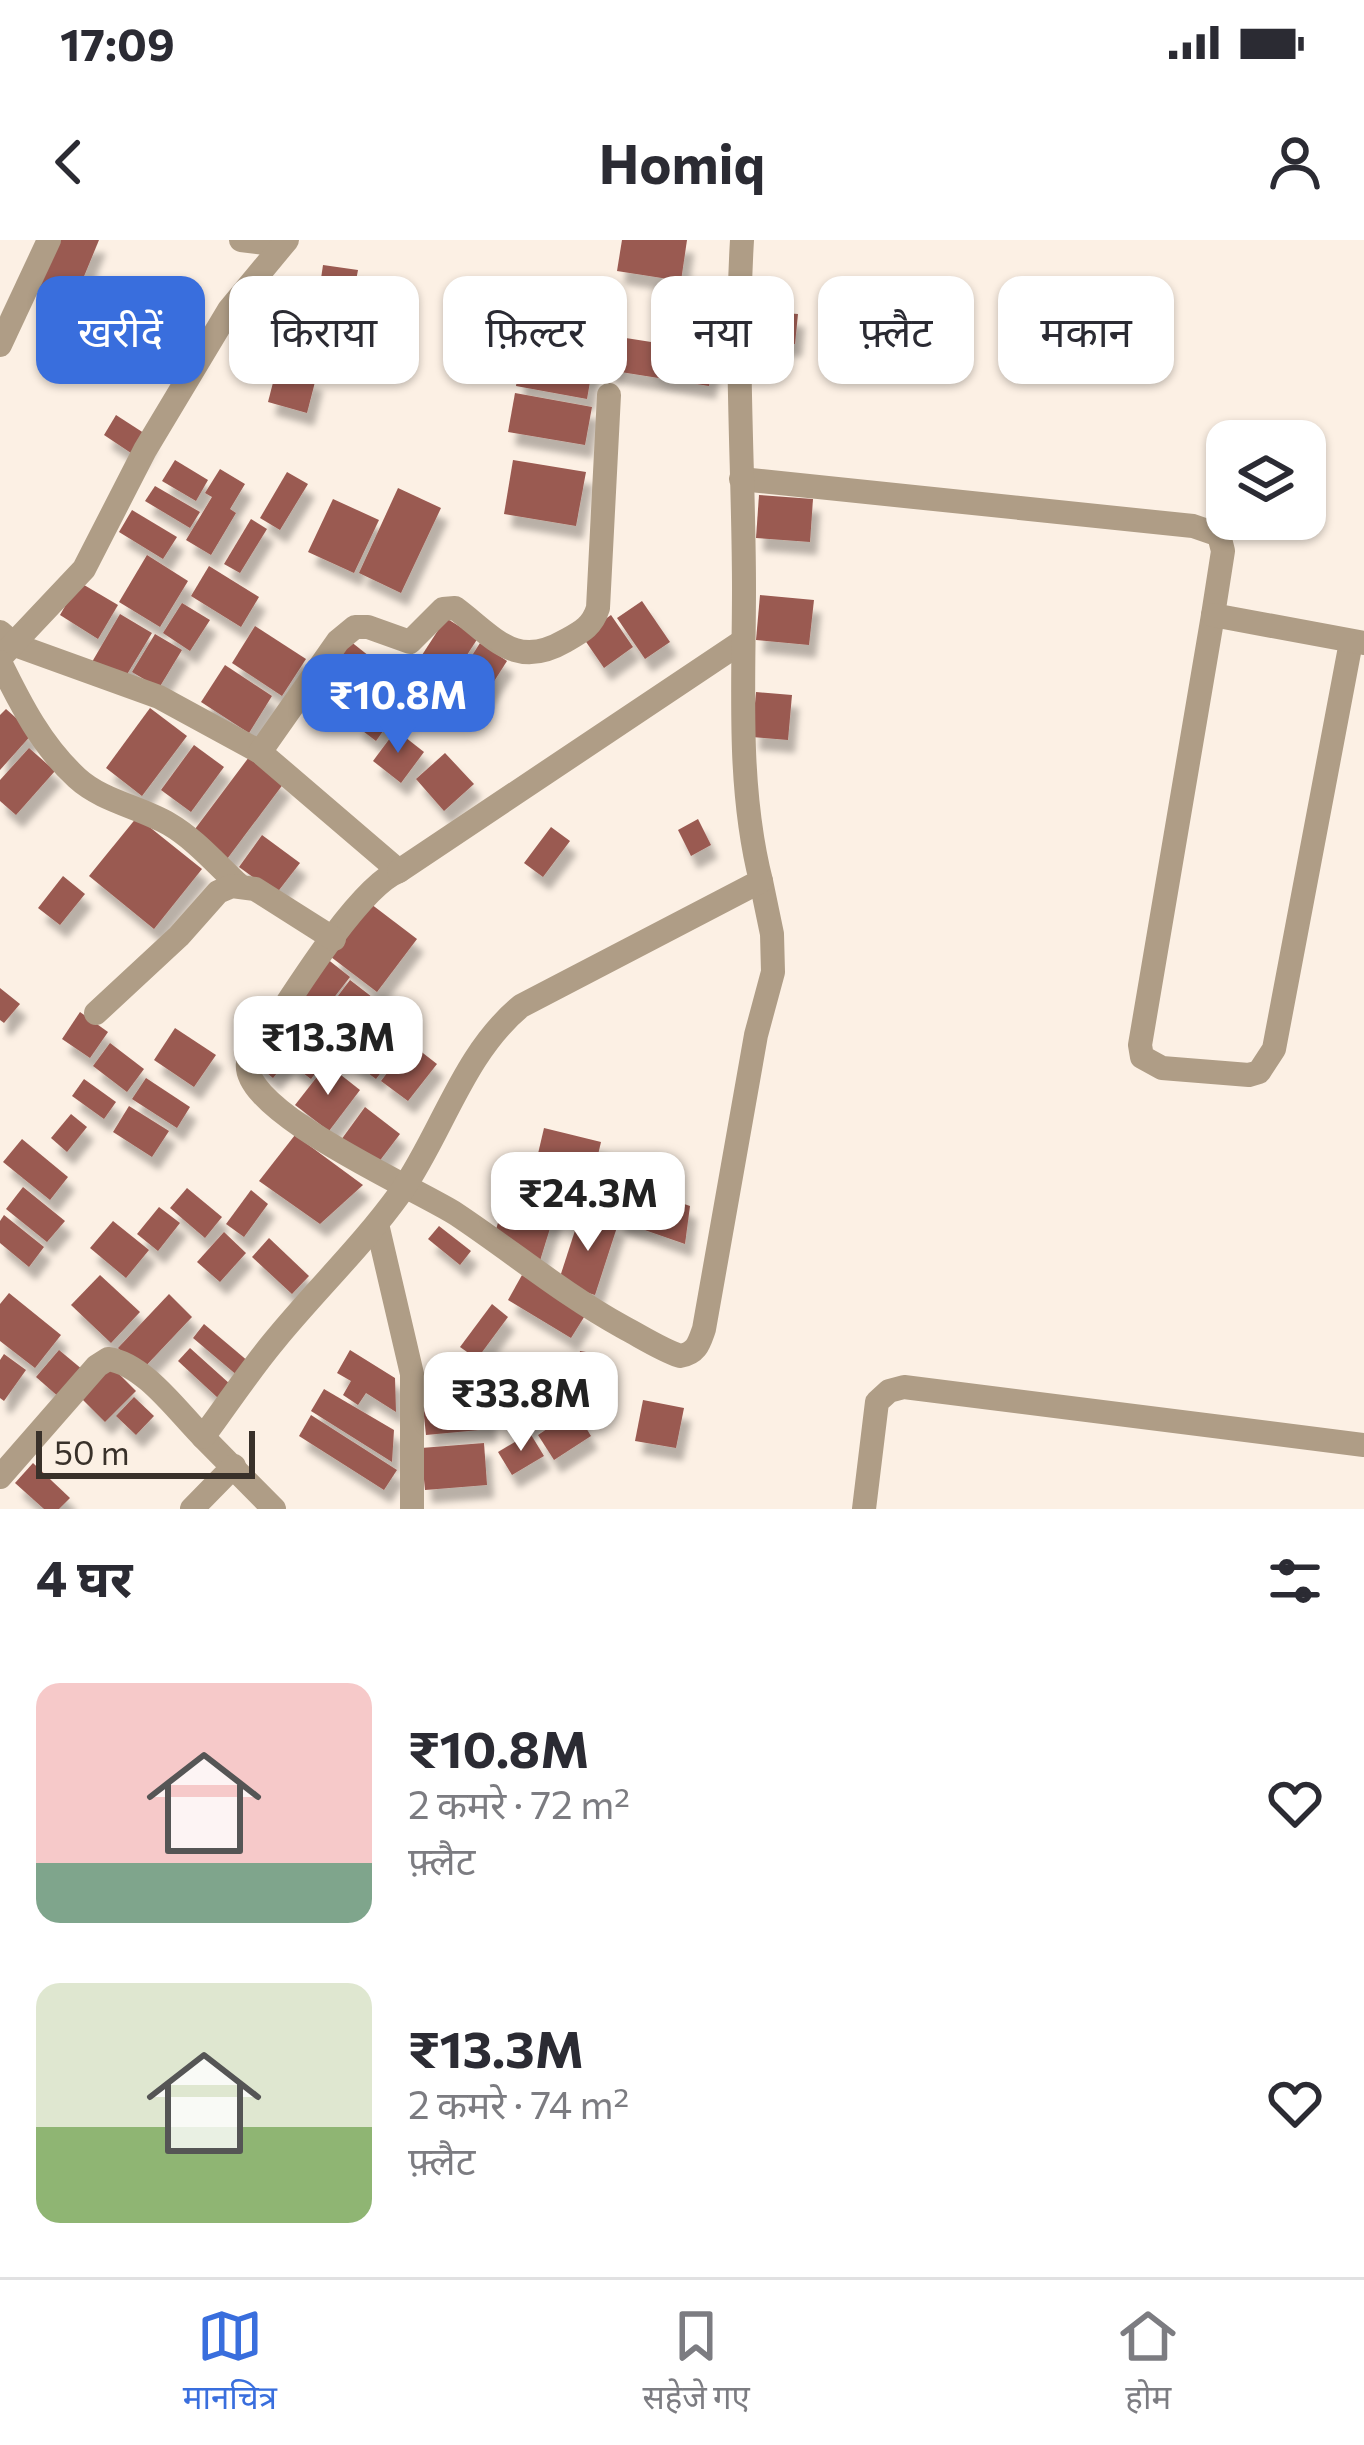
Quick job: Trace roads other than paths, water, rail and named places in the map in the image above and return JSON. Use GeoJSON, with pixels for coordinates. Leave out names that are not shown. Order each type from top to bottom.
{"type":"FeatureCollection","features":[{"type":"Feature","properties":{"kind":"street"},"geometry":{"type":"LineString","coordinates":[[0,345],[49,240]]}},
{"type":"Feature","properties":{"kind":"street"},"geometry":{"type":"LineString","coordinates":[[242,240],[284,242]]}},
{"type":"Feature","properties":{"kind":"street"},"geometry":{"type":"LineString","coordinates":[[742,240],[747,793],[751,838],[772,934],[773,972],[756,1035],[704,1329],[690,1354],[669,1352],[570,1298],[458,1215],[304,1126],[266,1097],[247,1074],[248,1063],[376,884],[743,641]]}},
{"type":"Feature","properties":{"kind":"street"},"geometry":{"type":"LineString","coordinates":[[4,649],[84,569],[145,450],[229,310],[284,242]]}},
{"type":"Feature","properties":{"kind":"street"},"geometry":{"type":"LineString","coordinates":[[260,752],[338,641],[355,627],[410,642],[443,609],[455,608],[510,650],[530,655],[550,650],[590,625],[598,608],[609,395]]}},
{"type":"Feature","properties":{"kind":"street"},"geometry":{"type":"LineString","coordinates":[[741,479],[1209,529],[1222,543],[1140,1045],[1142,1057],[1162,1068],[1249,1075],[1259,1072],[1274,1049],[1358,642],[1213,615]]}},
{"type":"Feature","properties":{"kind":"street"},"geometry":{"type":"LineString","coordinates":[[4,649],[159,697],[260,752],[399,871]]}},
{"type":"Feature","properties":{"kind":"street"},"geometry":{"type":"LineString","coordinates":[[4,649],[24,712],[79,781],[178,830],[239,885],[255,889],[334,939]]}},
{"type":"Feature","properties":{"kind":"street"},"geometry":{"type":"LineString","coordinates":[[203,1437],[274,1341],[377,1224],[502,1022],[521,1006],[761,881]]}},
{"type":"Feature","properties":{"kind":"street"},"geometry":{"type":"LineString","coordinates":[[96,1013],[163,952],[218,892],[239,885]]}},
{"type":"Feature","properties":{"kind":"street"},"geometry":{"type":"LineString","coordinates":[[377,1224],[412,1374],[412,1509]]}},
{"type":"Feature","properties":{"kind":"street"},"geometry":{"type":"LineString","coordinates":[[0,1477],[108,1359],[122,1362],[147,1382],[274,1509]]}},
{"type":"Feature","properties":{"kind":"street"},"geometry":{"type":"LineString","coordinates":[[864,1509],[878,1402],[890,1390],[904,1387],[1364,1445]]}},
{"type":"Feature","properties":{"kind":"street"},"geometry":{"type":"LineString","coordinates":[[192,1509],[234,1466]]}}]}
